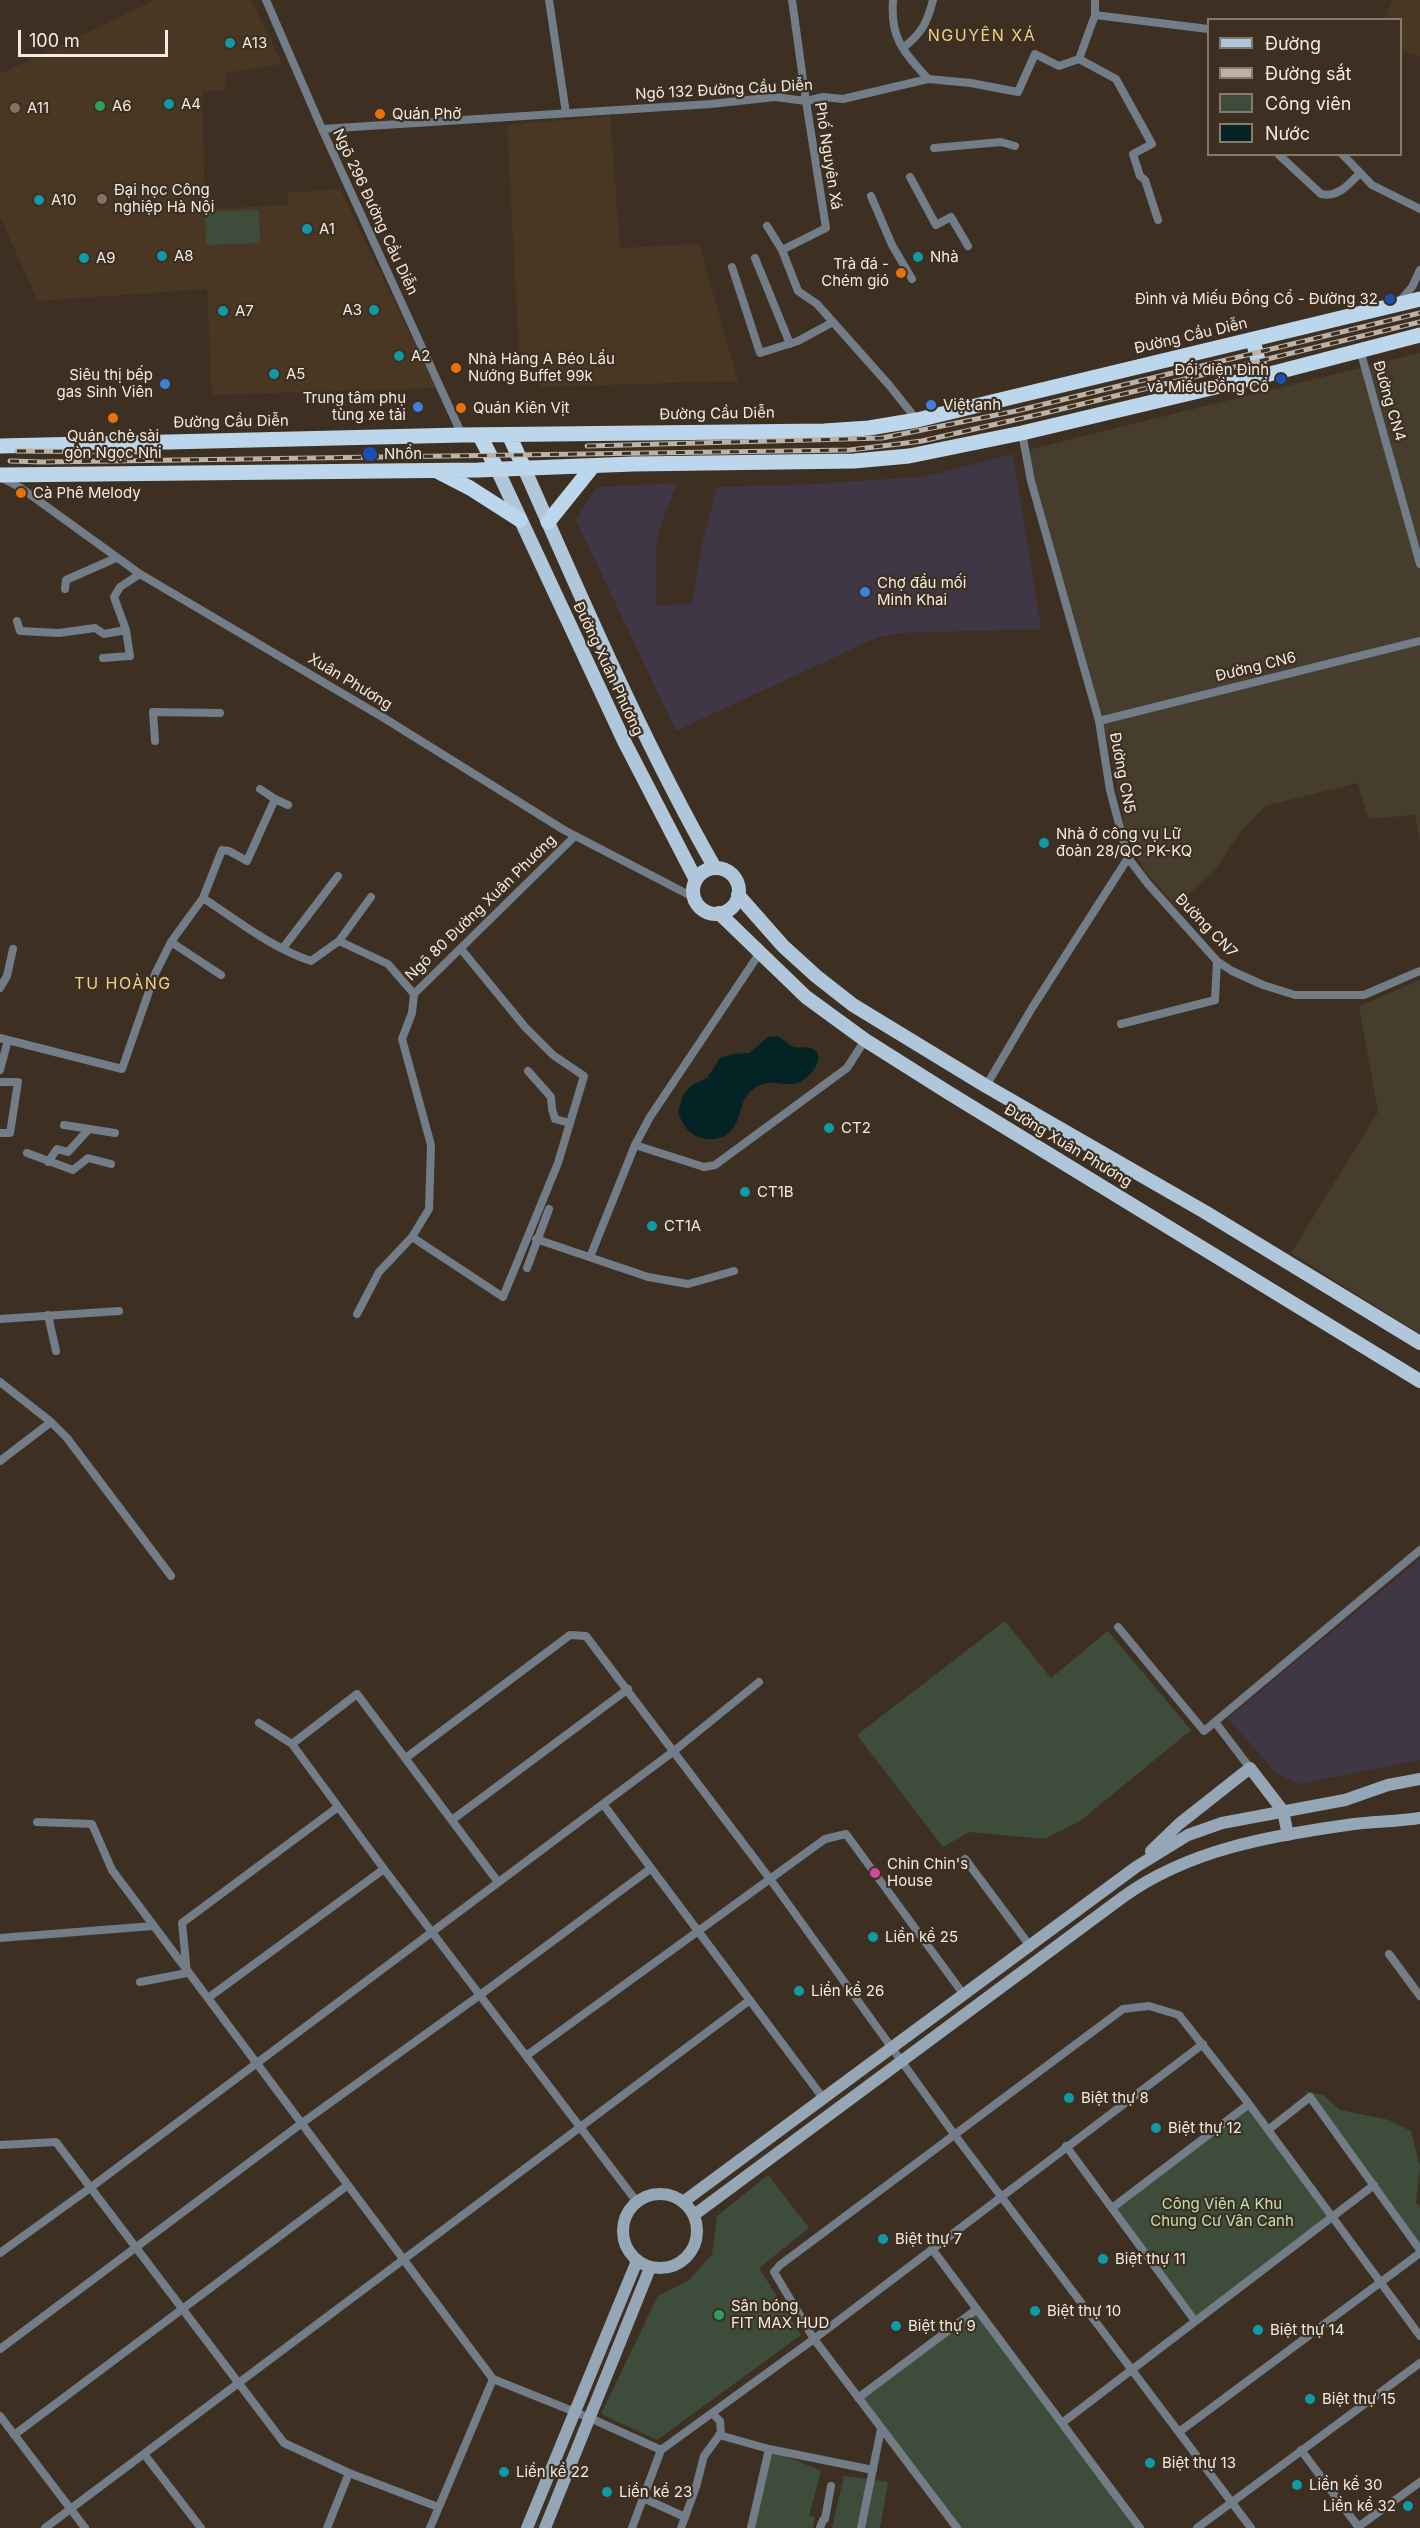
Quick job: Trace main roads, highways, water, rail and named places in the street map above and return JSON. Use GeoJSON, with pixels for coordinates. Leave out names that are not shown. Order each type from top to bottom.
{"type":"FeatureCollection","features":[{"type":"Feature","properties":{"kind":"highway","name":"Đường Cầu Diễn"},"geometry":{"type":"LineString","coordinates":[[0,446],[462,435],[824,431],[869,428],[917,420],[1420,299]]}},
{"type":"Feature","properties":{"kind":"highway"},"geometry":{"type":"LineString","coordinates":[[0,476],[854,462],[909,456],[1022,433],[1262,376],[1420,335]]}},
{"type":"Feature","properties":{"kind":"highway"},"geometry":{"type":"LineString","coordinates":[[1253,340],[1262,376]]}},
{"type":"Feature","properties":{"kind":"highway"},"geometry":{"type":"LineString","coordinates":[[509,435],[524,468]]}},
{"type":"Feature","properties":{"kind":"highway"},"geometry":{"type":"LineString","coordinates":[[480,436],[497,469]]}},
{"type":"Feature","properties":{"kind":"highway"},"geometry":{"type":"LineString","coordinates":[[548,522],[593,466]]}},
{"type":"Feature","properties":{"kind":"highway"},"geometry":{"type":"LineString","coordinates":[[436,470],[470,488],[520,520]]}},
{"type":"Feature","properties":{"kind":"main road"},"geometry":{"type":"LineString","coordinates":[[0,438],[40,444]]}},
{"type":"Feature","properties":{"kind":"main road","name":"Đường Xuân Phương"},"geometry":{"type":"LineString","coordinates":[[524,468],[678,802],[716,868]]}},
{"type":"Feature","properties":{"kind":"main road","name":"Đường Xuân Phương"},"geometry":{"type":"LineString","coordinates":[[497,469],[656,808],[696,880]]}},
{"type":"Feature","properties":{"kind":"main road"},"geometry":{"type":"LineString","coordinates":[[716,868],[729,872],[738,884],[738,895],[734,905],[719,914],[701,908],[694,898],[696,880],[708,870],[716,868]]}},
{"type":"Feature","properties":{"kind":"main road","name":"Đường Xuân Phương"},"geometry":{"type":"LineString","coordinates":[[738,895],[783,946],[816,976],[862,1010],[986,1086],[1205,1212],[1420,1343]]}},
{"type":"Feature","properties":{"kind":"main road","name":"Đường Xuân Phương"},"geometry":{"type":"LineString","coordinates":[[719,914],[813,1003],[866,1040],[958,1099],[1420,1381]]}},
{"type":"Feature","properties":{"kind":"main road"},"geometry":{"type":"LineString","coordinates":[[1136,1867],[1179,1824],[1250,1768],[1282,1811],[1288,1835]]}},
{"type":"Feature","properties":{"kind":"main road"},"geometry":{"type":"LineString","coordinates":[[683,2202],[1136,1867],[1188,1835],[1222,1823],[1345,1800],[1388,1785],[1420,1779]]}},
{"type":"Feature","properties":{"kind":"main road"},"geometry":{"type":"LineString","coordinates":[[694,2215],[1149,1880],[1172,1868],[1220,1850],[1349,1824],[1394,1823],[1420,1818]]}},
{"type":"Feature","properties":{"kind":"main road"},"geometry":{"type":"LineString","coordinates":[[658,2194],[669,2195],[683,2202],[694,2215],[698,2236],[689,2256],[671,2267],[650,2268],[637,2261],[625,2244],[624,2221],[629,2210],[637,2202],[658,2194]]}},
{"type":"Feature","properties":{"kind":"main road"},"geometry":{"type":"LineString","coordinates":[[527,2528],[637,2261]]}},
{"type":"Feature","properties":{"kind":"main road"},"geometry":{"type":"LineString","coordinates":[[545,2528],[650,2268]]}},
{"type":"Feature","properties":{"kind":"water"},"geometry":{"type":"Polygon","coordinates":[[[777,1036],[794,1047],[808,1047],[814,1050],[818,1059],[814,1070],[797,1083],[768,1083],[753,1089],[745,1099],[734,1127],[724,1136],[705,1139],[692,1134],[678,1112],[683,1095],[692,1085],[707,1078],[720,1058],[749,1053],[768,1037],[777,1036]]]}},
{"type":"Feature","properties":{"kind":"railway"},"geometry":{"type":"LineString","coordinates":[[587,446],[882,438],[1016,411],[1420,313]]}},
{"type":"Feature","properties":{"kind":"railway"},"geometry":{"type":"LineString","coordinates":[[10,461],[850,450],[922,441],[1420,322]]}},
{"type":"Feature","properties":{"kind":"railway"},"geometry":{"type":"LineString","coordinates":[[17,451],[146,452]]}},
{"type":"Feature","properties":{"kind":"place","name":"A13"},"geometry":{"type":"Point","coordinates":[230,43]}},
{"type":"Feature","properties":{"kind":"place","name":"A4"},"geometry":{"type":"Point","coordinates":[169,104]}},
{"type":"Feature","properties":{"kind":"place","name":"A6"},"geometry":{"type":"Point","coordinates":[100,106]}},
{"type":"Feature","properties":{"kind":"place","name":"A11"},"geometry":{"type":"Point","coordinates":[15,108]}},
{"type":"Feature","properties":{"kind":"place","name":"Quán Phở"},"geometry":{"type":"Point","coordinates":[380,114]}},
{"type":"Feature","properties":{"kind":"place","name":"Đại học Công nghiệp Hà Nội"},"geometry":{"type":"Point","coordinates":[102,199]}},
{"type":"Feature","properties":{"kind":"place","name":"A10"},"geometry":{"type":"Point","coordinates":[39,200]}},
{"type":"Feature","properties":{"kind":"place","name":"A1"},"geometry":{"type":"Point","coordinates":[307,229]}},
{"type":"Feature","properties":{"kind":"place","name":"A8"},"geometry":{"type":"Point","coordinates":[162,256]}},
{"type":"Feature","properties":{"kind":"place","name":"Nhà"},"geometry":{"type":"Point","coordinates":[918,257]}},
{"type":"Feature","properties":{"kind":"place","name":"A9"},"geometry":{"type":"Point","coordinates":[84,258]}},
{"type":"Feature","properties":{"kind":"place","name":"Trà đá - Chém gió"},"geometry":{"type":"Point","coordinates":[901,273]}},
{"type":"Feature","properties":{"kind":"place","name":"Đình và Miếu Đồng Cổ - Đường 32"},"geometry":{"type":"Point","coordinates":[1390,299]}},
{"type":"Feature","properties":{"kind":"place","name":"A3"},"geometry":{"type":"Point","coordinates":[374,310]}},
{"type":"Feature","properties":{"kind":"place","name":"A7"},"geometry":{"type":"Point","coordinates":[223,311]}},
{"type":"Feature","properties":{"kind":"place","name":"A2"},"geometry":{"type":"Point","coordinates":[399,356]}},
{"type":"Feature","properties":{"kind":"place","name":"Nhà Hàng A Béo Lẩu Nướng Buffet 99k"},"geometry":{"type":"Point","coordinates":[456,368]}},
{"type":"Feature","properties":{"kind":"place","name":"A5"},"geometry":{"type":"Point","coordinates":[274,374]}},
{"type":"Feature","properties":{"kind":"place","name":"Đối diện Đình và Miếu Đồng Cổ"},"geometry":{"type":"Point","coordinates":[1281,379]}},
{"type":"Feature","properties":{"kind":"place","name":"Siêu thị bếp gas Sinh Viên"},"geometry":{"type":"Point","coordinates":[165,384]}},
{"type":"Feature","properties":{"kind":"place","name":"Việt anh"},"geometry":{"type":"Point","coordinates":[931,405]}},
{"type":"Feature","properties":{"kind":"place","name":"Trung tâm phụ tùng xe tải"},"geometry":{"type":"Point","coordinates":[418,407]}},
{"type":"Feature","properties":{"kind":"place","name":"Quán Kiên Vịt"},"geometry":{"type":"Point","coordinates":[461,408]}},
{"type":"Feature","properties":{"kind":"place","name":"Quán chè sài gòn Ngọc Nhi"},"geometry":{"type":"Point","coordinates":[113,418]}},
{"type":"Feature","properties":{"kind":"place","name":"Nhổn"},"geometry":{"type":"Point","coordinates":[370,454]}},
{"type":"Feature","properties":{"kind":"place","name":"Cà Phê Melody"},"geometry":{"type":"Point","coordinates":[21,493]}},
{"type":"Feature","properties":{"kind":"place","name":"Chợ đầu mối Minh Khai"},"geometry":{"type":"Point","coordinates":[865,592]}},
{"type":"Feature","properties":{"kind":"place","name":"Nhà ở công vụ Lữ đoàn 28/QC PK-KQ"},"geometry":{"type":"Point","coordinates":[1044,843]}},
{"type":"Feature","properties":{"kind":"place","name":"CT2"},"geometry":{"type":"Point","coordinates":[829,1128]}},
{"type":"Feature","properties":{"kind":"place","name":"CT1B"},"geometry":{"type":"Point","coordinates":[745,1192]}},
{"type":"Feature","properties":{"kind":"place","name":"CT1A"},"geometry":{"type":"Point","coordinates":[652,1226]}},
{"type":"Feature","properties":{"kind":"place","name":"Chin Chin's House"},"geometry":{"type":"Point","coordinates":[875,1873]}},
{"type":"Feature","properties":{"kind":"place","name":"Liền kề 25"},"geometry":{"type":"Point","coordinates":[873,1937]}},
{"type":"Feature","properties":{"kind":"place","name":"Liền kề 26"},"geometry":{"type":"Point","coordinates":[799,1991]}},
{"type":"Feature","properties":{"kind":"place","name":"Biệt thự 8"},"geometry":{"type":"Point","coordinates":[1069,2098]}},
{"type":"Feature","properties":{"kind":"place","name":"Biệt thự 12"},"geometry":{"type":"Point","coordinates":[1156,2128]}},
{"type":"Feature","properties":{"kind":"place","name":"Biệt thự 7"},"geometry":{"type":"Point","coordinates":[883,2239]}},
{"type":"Feature","properties":{"kind":"place","name":"Biệt thự 11"},"geometry":{"type":"Point","coordinates":[1103,2259]}},
{"type":"Feature","properties":{"kind":"place","name":"Biệt thự 10"},"geometry":{"type":"Point","coordinates":[1035,2311]}},
{"type":"Feature","properties":{"kind":"place","name":"Sân bóng FIT MAX HUD"},"geometry":{"type":"Point","coordinates":[719,2315]}},
{"type":"Feature","properties":{"kind":"place","name":"Biệt thự 9"},"geometry":{"type":"Point","coordinates":[896,2326]}},
{"type":"Feature","properties":{"kind":"place","name":"Biệt thự 14"},"geometry":{"type":"Point","coordinates":[1258,2330]}},
{"type":"Feature","properties":{"kind":"place","name":"Biệt thự 15"},"geometry":{"type":"Point","coordinates":[1310,2399]}},
{"type":"Feature","properties":{"kind":"place","name":"Biệt thự 13"},"geometry":{"type":"Point","coordinates":[1150,2463]}},
{"type":"Feature","properties":{"kind":"place","name":"Liền kề 22"},"geometry":{"type":"Point","coordinates":[504,2472]}},
{"type":"Feature","properties":{"kind":"place","name":"Liền kề 30"},"geometry":{"type":"Point","coordinates":[1297,2485]}},
{"type":"Feature","properties":{"kind":"place","name":"Liền kề 23"},"geometry":{"type":"Point","coordinates":[607,2492]}},
{"type":"Feature","properties":{"kind":"place","name":"Liền kề 32"},"geometry":{"type":"Point","coordinates":[1408,2506]}},
{"type":"Feature","properties":{"kind":"district","name":"NGUYÊN XÁ"},"geometry":{"type":"Point","coordinates":[982,36]}},
{"type":"Feature","properties":{"kind":"district","name":"TU HOÀNG"},"geometry":{"type":"Point","coordinates":[123,984]}},
{"type":"Feature","properties":{"kind":"park label","name":"Công Viên A Khu Chung Cư Vân Canh"},"geometry":{"type":"Point","coordinates":[1222,2212]}}]}
